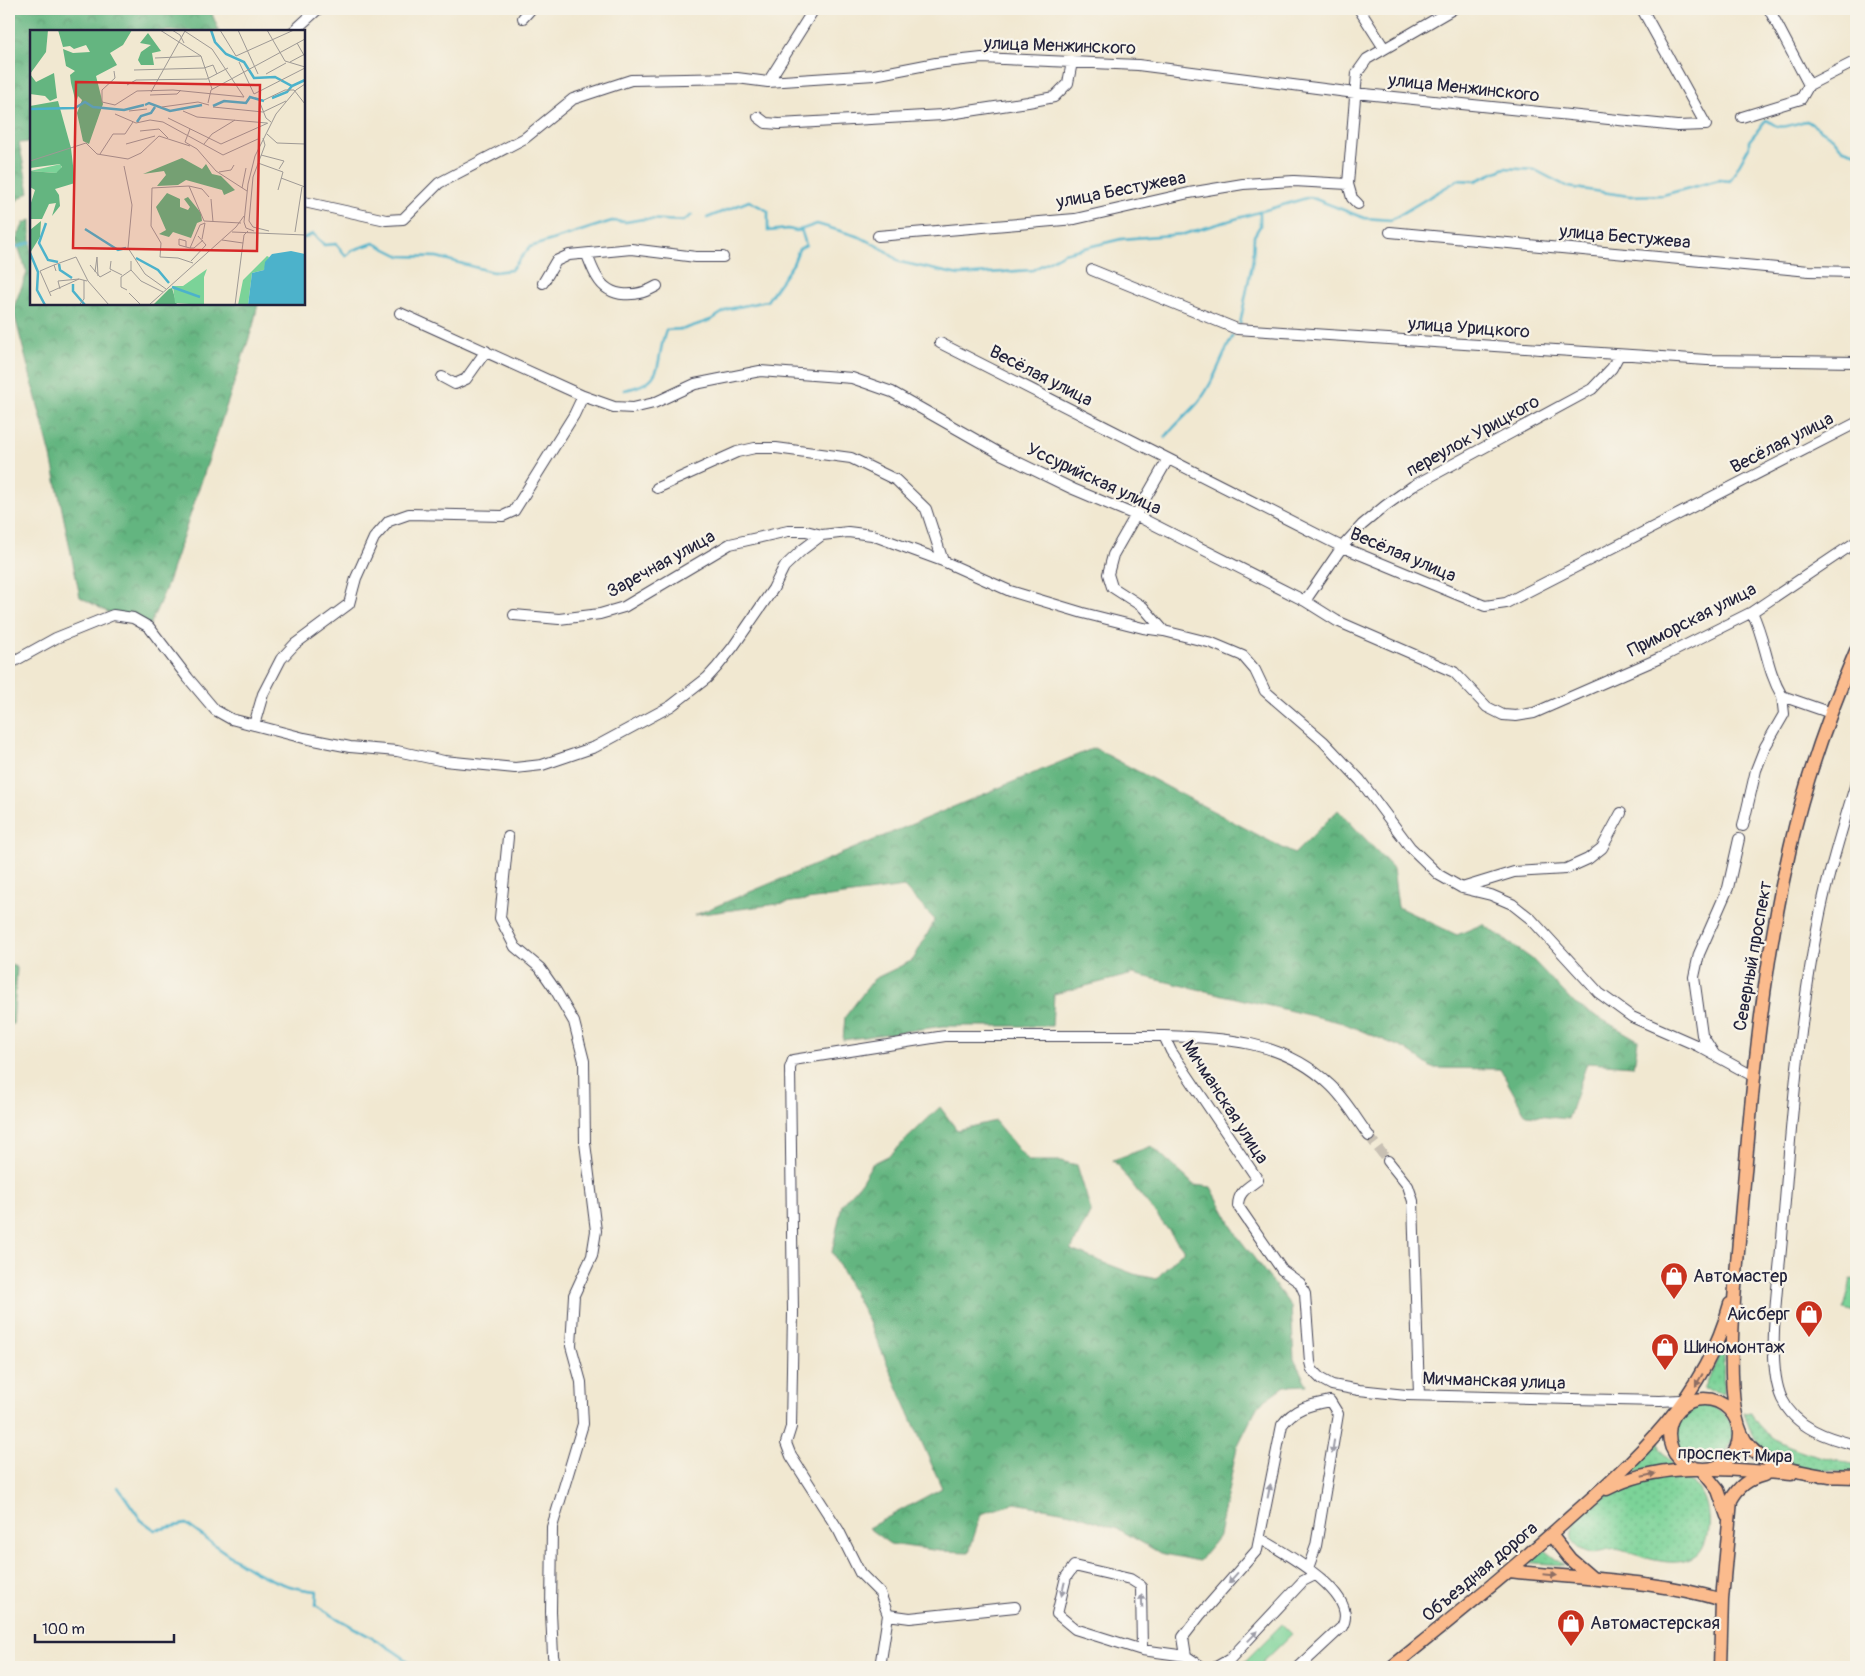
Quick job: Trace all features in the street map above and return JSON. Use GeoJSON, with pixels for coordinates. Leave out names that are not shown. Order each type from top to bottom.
{"type":"FeatureCollection","features":[{"type":"Feature","properties":{"kind":"main road","name":"Северный проспект"},"geometry":{"type":"LineString","coordinates":[[1736,1277],[1753,1076],[1762,997],[1790,846],[1830,713],[1856,651]]}},
{"type":"Feature","properties":{"kind":"main road"},"geometry":{"type":"LineString","coordinates":[[1589,1502],[1653,1441],[1685,1400],[1705,1369],[1717,1343],[1736,1277]]}},
{"type":"Feature","properties":{"kind":"main road"},"geometry":{"type":"LineString","coordinates":[[1701,1469],[1721,1465],[1732,1456],[1738,1443],[1738,1427],[1732,1384],[1736,1277]]}},
{"type":"Feature","properties":{"kind":"main road"},"geometry":{"type":"LineString","coordinates":[[1728,1519],[1718,1490],[1701,1469],[1681,1461],[1672,1449],[1669,1427],[1675,1414],[1685,1404],[1700,1399],[1709,1399],[1724,1405],[1731,1411],[1750,1448],[1769,1462],[1797,1471],[1830,1477]]}},
{"type":"Feature","properties":{"kind":"main road","name":"проспект Мира"},"geometry":{"type":"LineString","coordinates":[[1589,1502],[1609,1488],[1630,1480],[1670,1470],[1701,1469],[1856,1477]]}},
{"type":"Feature","properties":{"kind":"main road"},"geometry":{"type":"LineString","coordinates":[[1720,1667],[1722,1600],[1731,1500],[1745,1482],[1771,1473]]}},
{"type":"Feature","properties":{"kind":"main road","name":"Объездная дорога"},"geometry":{"type":"LineString","coordinates":[[1392,1667],[1509,1571],[1589,1502]]}},
{"type":"Feature","properties":{"kind":"main road"},"geometry":{"type":"LineString","coordinates":[[1551,1535],[1570,1559],[1591,1577]]}},
{"type":"Feature","properties":{"kind":"main road"},"geometry":{"type":"LineString","coordinates":[[1509,1571],[1591,1577],[1682,1589],[1722,1600]]}},
{"type":"Feature","properties":{"kind":"street"},"geometry":{"type":"LineString","coordinates":[[295,30],[318,9]]}},
{"type":"Feature","properties":{"kind":"street"},"geometry":{"type":"LineString","coordinates":[[522,18],[531,9]]}},
{"type":"Feature","properties":{"kind":"street"},"geometry":{"type":"LineString","coordinates":[[768,82],[814,9]]}},
{"type":"Feature","properties":{"kind":"street"},"geometry":{"type":"LineString","coordinates":[[1359,9],[1384,48]]}},
{"type":"Feature","properties":{"kind":"street"},"geometry":{"type":"LineString","coordinates":[[1358,204],[1352,198],[1348,184],[1357,73],[1367,59],[1453,9]]}},
{"type":"Feature","properties":{"kind":"street","name":"улица Менжинского"},"geometry":{"type":"LineString","coordinates":[[305,202],[396,221],[410,214],[439,183],[525,138],[573,99],[619,83],[697,78],[737,78],[768,82],[874,75],[936,63],[982,58],[1138,64],[1355,93],[1677,126],[1706,125],[1642,9]]}},
{"type":"Feature","properties":{"kind":"street"},"geometry":{"type":"LineString","coordinates":[[1769,9],[1809,84]]}},
{"type":"Feature","properties":{"kind":"street"},"geometry":{"type":"LineString","coordinates":[[1742,117],[1801,99],[1809,84],[1856,61]]}},
{"type":"Feature","properties":{"kind":"street"},"geometry":{"type":"LineString","coordinates":[[758,117],[766,123],[779,124],[943,115],[1028,102],[1054,97],[1068,83],[1072,62]]}},
{"type":"Feature","properties":{"kind":"street","name":"улица Бестужева"},"geometry":{"type":"LineString","coordinates":[[878,236],[1075,219],[1188,193],[1243,184],[1294,181],[1348,184]]}},
{"type":"Feature","properties":{"kind":"street","name":"улица Бестужева"},"geometry":{"type":"LineString","coordinates":[[1390,232],[1809,271],[1856,272]]}},
{"type":"Feature","properties":{"kind":"street"},"geometry":{"type":"LineString","coordinates":[[543,283],[556,261],[569,255],[587,255],[600,251],[632,249],[696,257],[723,257]]}},
{"type":"Feature","properties":{"kind":"street"},"geometry":{"type":"LineString","coordinates":[[587,255],[597,278],[611,292],[628,295],[644,293],[657,286]]}},
{"type":"Feature","properties":{"kind":"street","name":"улица Урицкого"},"geometry":{"type":"LineString","coordinates":[[1092,270],[1237,329],[1707,360],[1856,362]]}},
{"type":"Feature","properties":{"kind":"street"},"geometry":{"type":"LineString","coordinates":[[254,724],[263,694],[281,658],[295,644],[349,604],[356,578],[374,538],[389,521],[409,514],[503,516],[514,511],[574,415],[583,396],[400,313]]}},
{"type":"Feature","properties":{"kind":"street","name":"Весёлая улица"},"geometry":{"type":"LineString","coordinates":[[940,343],[1342,547],[1485,606],[1506,602],[1856,423]]}},
{"type":"Feature","properties":{"kind":"street"},"geometry":{"type":"LineString","coordinates":[[442,377],[455,384],[466,380],[486,351]]}},
{"type":"Feature","properties":{"kind":"street","name":"переулок Урицкого"},"geometry":{"type":"LineString","coordinates":[[1305,601],[1342,547],[1362,525],[1413,486],[1592,389],[1612,368],[1619,355]]}},
{"type":"Feature","properties":{"kind":"street","name":"Уссурийская улица"},"geometry":{"type":"LineString","coordinates":[[583,396],[614,407],[633,408],[654,403],[695,384],[760,371],[852,378],[892,392],[1002,454],[1073,489],[1135,515],[1305,601],[1337,621],[1454,672],[1487,708],[1510,716],[1534,713]]}},
{"type":"Feature","properties":{"kind":"street"},"geometry":{"type":"LineString","coordinates":[[657,488],[737,452],[755,448],[776,448],[851,458],[896,480],[926,509],[943,561]]}},
{"type":"Feature","properties":{"kind":"street"},"geometry":{"type":"LineString","coordinates":[[1164,631],[1150,613],[1112,587],[1109,580],[1109,566],[1135,515],[1168,459]]}},
{"type":"Feature","properties":{"kind":"street","name":"Заречная улица"},"geometry":{"type":"LineString","coordinates":[[514,615],[559,619],[600,614],[624,607],[730,544],[788,532],[806,531],[822,535],[848,532],[872,535],[943,561],[1010,591],[1100,617],[1212,643],[1243,656],[1254,670],[1265,691],[1322,741],[1360,780],[1419,856],[1438,875],[1462,888],[1491,895],[1512,904],[1531,919],[1599,993],[1632,1017],[1716,1056],[1753,1076]]}},
{"type":"Feature","properties":{"kind":"street"},"geometry":{"type":"LineString","coordinates":[[9,664],[56,638],[113,615],[133,618],[149,627],[215,710],[231,720],[350,747],[397,751],[444,761],[515,768],[542,766],[595,747],[671,706],[706,678],[733,647],[773,588],[784,567],[822,535]]}},
{"type":"Feature","properties":{"kind":"street","name":"Приморская улица"},"geometry":{"type":"LineString","coordinates":[[1534,713],[1660,658],[1752,612],[1856,542]]}},
{"type":"Feature","properties":{"kind":"street"},"geometry":{"type":"LineString","coordinates":[[1742,826],[1756,770],[1765,747],[1784,714],[1782,696],[1772,677],[1762,634],[1752,612]]}},
{"type":"Feature","properties":{"kind":"street"},"geometry":{"type":"LineString","coordinates":[[1782,696],[1830,713]]}},
{"type":"Feature","properties":{"kind":"street"},"geometry":{"type":"LineString","coordinates":[[1856,783],[1838,840],[1823,901],[1807,997],[1789,1158],[1774,1326],[1776,1376],[1778,1389],[1786,1405],[1804,1426],[1856,1445]]}},
{"type":"Feature","properties":{"kind":"street"},"geometry":{"type":"LineString","coordinates":[[1462,888],[1514,872],[1566,869],[1588,859],[1602,848],[1621,814]]}},
{"type":"Feature","properties":{"kind":"street"},"geometry":{"type":"LineString","coordinates":[[508,837],[500,918],[515,947],[540,968],[574,1022],[584,1061],[585,1143],[596,1231],[592,1256],[574,1295],[571,1346],[581,1382],[583,1424],[552,1527],[551,1612],[553,1656],[556,1667]]}},
{"type":"Feature","properties":{"kind":"street"},"geometry":{"type":"LineString","coordinates":[[1716,1056],[1702,1035],[1694,977],[1699,954],[1728,888],[1740,840]]}},
{"type":"Feature","properties":{"kind":"street","name":"Мичманская улица"},"geometry":{"type":"LineString","coordinates":[[888,1614],[880,1593],[860,1573],[839,1531],[791,1456],[786,1443],[791,1427],[793,1312],[790,1068],[793,1060],[945,1036],[1164,1036],[1171,1051],[1258,1180],[1242,1191],[1238,1198],[1238,1206],[1282,1270],[1300,1283],[1305,1294],[1312,1370],[1322,1379],[1332,1385],[1419,1395],[1660,1401],[1700,1399]]}},
{"type":"Feature","properties":{"kind":"street"},"geometry":{"type":"LineString","coordinates":[[1164,1036],[1220,1038],[1260,1044],[1298,1059],[1331,1085],[1369,1136]]}},
{"type":"Feature","properties":{"kind":"street"},"geometry":{"type":"LineString","coordinates":[[1388,1161],[1408,1186],[1413,1201],[1419,1395]]}},
{"type":"Feature","properties":{"kind":"street"},"geometry":{"type":"LineString","coordinates":[[1186,1656],[1183,1637],[1257,1550],[1282,1425],[1291,1414],[1310,1405],[1330,1401],[1338,1414],[1311,1571],[1230,1660],[1216,1667]]}},
{"type":"Feature","properties":{"kind":"street"},"geometry":{"type":"LineString","coordinates":[[1260,1539],[1311,1571],[1339,1597],[1345,1619],[1342,1628],[1300,1667]]}},
{"type":"Feature","properties":{"kind":"street"},"geometry":{"type":"LineString","coordinates":[[1142,1650],[1141,1586],[1137,1582],[1074,1566],[1066,1577],[1057,1614],[1075,1630],[1142,1650],[1186,1656],[1202,1667]]}},
{"type":"Feature","properties":{"kind":"street"},"geometry":{"type":"LineString","coordinates":[[880,1667],[888,1614],[910,1618],[1015,1607]]}},
{"type":"Feature","properties":{"kind":"green space"},"geometry":{"type":"Polygon","coordinates":[[[9,9],[210,9],[219,30],[30,30],[30,142],[19,143],[29,192],[9,206],[9,9]]]}},
{"type":"Feature","properties":{"kind":"green space"},"geometry":{"type":"Polygon","coordinates":[[[30,220],[30,305],[258,305],[253,326],[166,588],[149,627],[113,615],[80,597],[51,456],[13,309],[27,273],[16,240],[24,223],[30,220]]]}},
{"type":"Feature","properties":{"kind":"green space"},"geometry":{"type":"Polygon","coordinates":[[[1094,748],[1294,854],[1338,810],[1393,868],[1398,907],[1457,935],[1483,924],[1532,959],[1575,1004],[1638,1040],[1634,1066],[1587,1063],[1568,1119],[1526,1115],[1500,1069],[1432,1068],[1405,1049],[1343,1023],[1133,974],[1054,994],[1052,1026],[943,1026],[843,1040],[845,1017],[874,979],[913,960],[935,920],[904,887],[695,915],[1094,748]]]}},
{"type":"Feature","properties":{"kind":"green space"},"geometry":{"type":"Polygon","coordinates":[[[9,963],[17,968],[13,1024],[9,1025],[9,963]]]}},
{"type":"Feature","properties":{"kind":"green space"},"geometry":{"type":"Polygon","coordinates":[[[940,1107],[957,1130],[995,1121],[1028,1161],[1061,1161],[1077,1165],[1091,1211],[1071,1250],[1134,1274],[1156,1279],[1184,1250],[1113,1160],[1152,1146],[1194,1185],[1211,1187],[1238,1237],[1291,1306],[1294,1359],[1307,1385],[1285,1386],[1258,1405],[1237,1447],[1219,1536],[1199,1561],[1160,1553],[1120,1530],[1072,1513],[1015,1503],[981,1514],[969,1552],[940,1551],[890,1544],[868,1528],[942,1488],[867,1318],[832,1252],[842,1204],[860,1184],[872,1164],[890,1155],[940,1107]]]}},
{"type":"Feature","properties":{"kind":"green space"},"geometry":{"type":"Polygon","coordinates":[[[1851,1279],[1856,1280],[1856,1312],[1844,1309],[1851,1279]]]}},
{"type":"Feature","properties":{"kind":"green space"},"geometry":{"type":"Polygon","coordinates":[[[1724,1344],[1723,1393],[1704,1389],[1724,1344]]]}},
{"type":"Feature","properties":{"kind":"green space"},"geometry":{"type":"Polygon","coordinates":[[[1703,1405],[1714,1407],[1727,1418],[1732,1434],[1730,1445],[1719,1458],[1703,1463],[1692,1461],[1679,1450],[1674,1434],[1676,1423],[1687,1410],[1703,1405]]]}},
{"type":"Feature","properties":{"kind":"green space"},"geometry":{"type":"Polygon","coordinates":[[[1751,1412],[1758,1424],[1768,1434],[1781,1442],[1812,1454],[1856,1465],[1856,1473],[1802,1468],[1787,1464],[1773,1457],[1761,1447],[1752,1432],[1744,1413],[1751,1412]]]}},
{"type":"Feature","properties":{"kind":"green space"},"geometry":{"type":"Polygon","coordinates":[[[1658,1440],[1660,1448],[1673,1466],[1626,1474],[1658,1440]]]}},
{"type":"Feature","properties":{"kind":"green space"},"geometry":{"type":"Polygon","coordinates":[[[1670,1476],[1694,1485],[1700,1491],[1707,1506],[1707,1535],[1700,1552],[1694,1557],[1678,1562],[1669,1562],[1649,1559],[1618,1550],[1592,1553],[1581,1549],[1574,1542],[1572,1534],[1574,1525],[1587,1508],[1596,1501],[1619,1488],[1670,1476]]]}},
{"type":"Feature","properties":{"kind":"green space"},"geometry":{"type":"Polygon","coordinates":[[[1541,1547],[1564,1565],[1523,1562],[1541,1547]]]}},
{"type":"Feature","properties":{"kind":"green space"},"geometry":{"type":"Polygon","coordinates":[[[1282,1624],[1292,1634],[1258,1667],[1239,1667],[1282,1624]]]}},
{"type":"Feature","properties":{"kind":"waterway"},"geometry":{"type":"LineString","coordinates":[[707,218],[749,201],[768,211],[768,231],[788,229],[797,231],[817,224],[860,237],[883,249],[900,262],[959,275],[1033,270],[1064,253],[1121,239],[1184,234],[1310,197],[1364,218],[1391,220],[1458,180],[1475,181],[1505,168],[1535,170],[1568,187],[1629,196],[1663,195],[1719,180],[1730,181],[1749,147],[1749,141],[1766,120],[1780,127],[1807,121],[1833,138],[1841,148],[1856,153]]}},
{"type":"Feature","properties":{"kind":"waterway"},"geometry":{"type":"LineString","coordinates":[[1240,324],[1253,259],[1254,236],[1260,226],[1260,212]]}},
{"type":"Feature","properties":{"kind":"waterway"},"geometry":{"type":"LineString","coordinates":[[305,238],[313,234],[324,245],[336,244],[346,256],[353,250],[374,243],[400,256],[437,257],[493,272],[511,270],[530,247],[612,221],[626,222],[643,219],[683,221],[692,215]]}},
{"type":"Feature","properties":{"kind":"waterway"},"geometry":{"type":"LineString","coordinates":[[624,390],[638,387],[653,376],[657,370],[666,330],[684,329],[711,320],[728,309],[767,301],[793,264],[799,249],[806,245],[801,229]]}},
{"type":"Feature","properties":{"kind":"waterway"},"geometry":{"type":"LineString","coordinates":[[9,244],[18,247],[30,242]]}},
{"type":"Feature","properties":{"kind":"waterway"},"geometry":{"type":"LineString","coordinates":[[1165,438],[1205,393],[1233,336]]}},
{"type":"Feature","properties":{"kind":"waterway"},"geometry":{"type":"LineString","coordinates":[[118,1487],[141,1520],[155,1530],[186,1524],[231,1557],[264,1576],[281,1583],[317,1591],[316,1605],[391,1649],[415,1667]]}},
{"type":"Feature","properties":{"kind":"tunnel"},"geometry":{"type":"LineString","coordinates":[[1369,1136],[1388,1161]]}},
{"type":"Feature","properties":{"kind":"place","name":"Автомастер"},"geometry":{"type":"Point","coordinates":[1674,1300]}},
{"type":"Feature","properties":{"kind":"place","name":"Айсберг"},"geometry":{"type":"Point","coordinates":[1809,1338]}},
{"type":"Feature","properties":{"kind":"place","name":"Шиномонтаж"},"geometry":{"type":"Point","coordinates":[1665,1371]}},
{"type":"Feature","properties":{"kind":"place","name":"Автомастерская"},"geometry":{"type":"Point","coordinates":[1571,1647]}}]}
